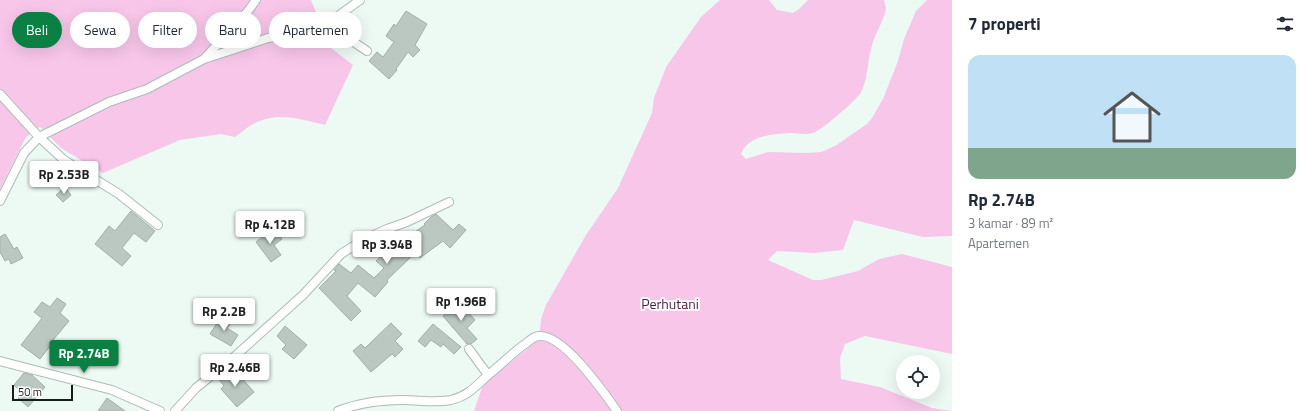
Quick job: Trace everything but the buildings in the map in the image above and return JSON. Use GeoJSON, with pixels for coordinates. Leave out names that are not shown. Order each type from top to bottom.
{"type":"FeatureCollection","features":[{"type":"Feature","properties":{"kind":"street"},"geometry":{"type":"LineString","coordinates":[[204,58],[248,11],[256,0]]}},
{"type":"Feature","properties":{"kind":"street"},"geometry":{"type":"LineString","coordinates":[[344,12],[360,0]]}},
{"type":"Feature","properties":{"kind":"street"},"geometry":{"type":"LineString","coordinates":[[1,198],[24,153],[39,137],[109,102],[147,89],[204,58],[269,38]]}},
{"type":"Feature","properties":{"kind":"street"},"geometry":{"type":"LineString","coordinates":[[362,47],[367,50]]}},
{"type":"Feature","properties":{"kind":"street"},"geometry":{"type":"LineString","coordinates":[[0,94],[39,137],[71,165],[119,194],[158,225]]}},
{"type":"Feature","properties":{"kind":"street"},"geometry":{"type":"LineString","coordinates":[[175,411],[196,388],[233,358],[303,295],[341,254],[365,239],[407,222],[449,202]]}},
{"type":"Feature","properties":{"kind":"street"},"geometry":{"type":"LineString","coordinates":[[338,411],[362,404],[384,401],[403,400],[431,402],[451,400],[466,395],[519,348],[536,336],[545,336],[556,341],[576,359],[617,411]]}},
{"type":"Feature","properties":{"kind":"street"},"geometry":{"type":"LineString","coordinates":[[469,349],[488,375]]}},
{"type":"Feature","properties":{"kind":"street"},"geometry":{"type":"LineString","coordinates":[[0,361],[112,390],[160,411]]}},
{"type":"Feature","properties":{"kind":"green space"},"geometry":{"type":"Polygon","coordinates":[[[0,0],[311,0],[316,12],[269,12],[269,48],[331,48],[353,65],[325,125],[289,117],[262,120],[248,127],[235,137],[221,134],[180,140],[103,173],[61,148],[40,127],[26,137],[0,189],[0,0]]]}},
{"type":"Feature","properties":{"kind":"green space","name":"Perhutani"},"geometry":{"type":"Polygon","coordinates":[[[720,0],[769,0],[777,10],[793,13],[808,0],[884,0],[886,9],[872,44],[865,84],[857,98],[830,122],[813,133],[777,134],[755,139],[744,148],[741,154],[746,159],[768,152],[821,152],[835,146],[867,124],[883,99],[898,61],[904,39],[916,11],[927,0],[952,0],[952,236],[923,237],[854,220],[843,250],[814,253],[777,251],[768,260],[813,280],[821,280],[858,271],[879,259],[902,254],[952,267],[952,354],[865,336],[845,344],[840,358],[841,379],[880,387],[896,393],[896,399],[910,399],[932,408],[952,411],[474,411],[483,385],[539,339],[541,319],[546,305],[586,235],[618,188],[652,113],[654,98],[666,67],[701,17],[720,0]]]}}]}
